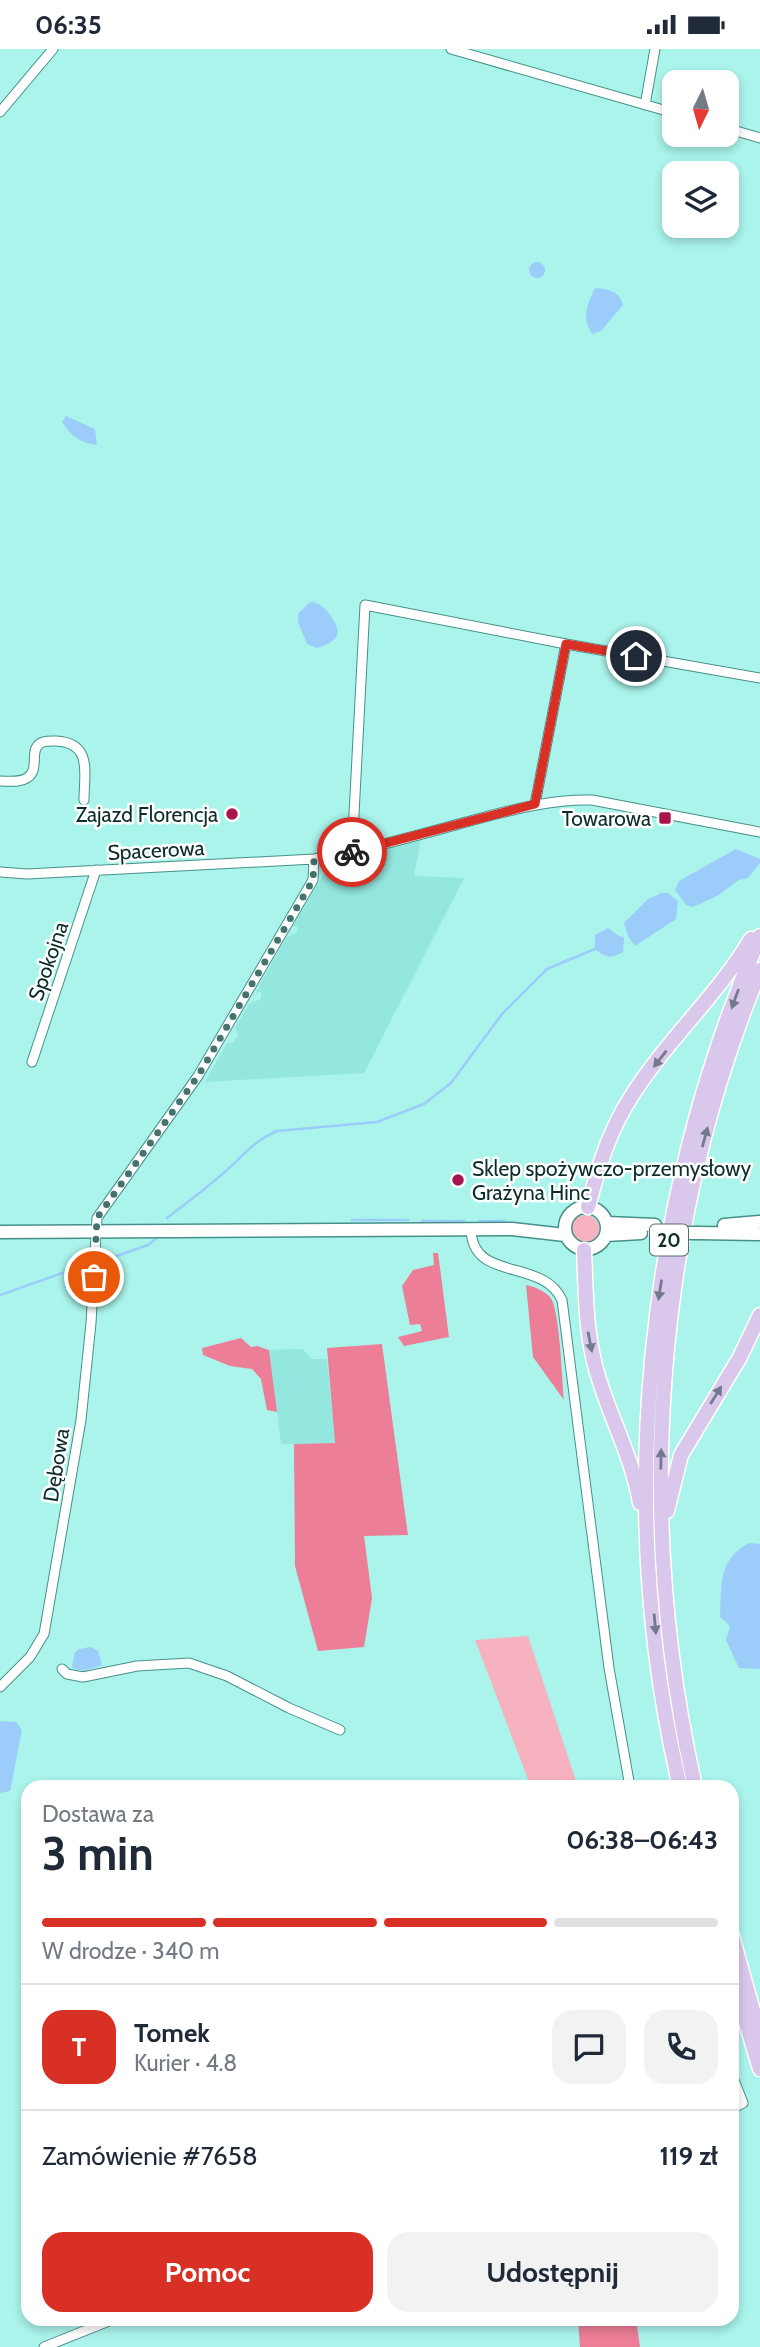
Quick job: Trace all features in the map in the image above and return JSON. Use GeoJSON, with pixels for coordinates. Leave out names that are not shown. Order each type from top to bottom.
{"type":"FeatureCollection","features":[{"type":"Feature","properties":{"kind":"main road"},"geometry":{"type":"LineString","coordinates":[[588,1207],[605,1149],[632,1095],[736,962],[760,926]]}},
{"type":"Feature","properties":{"kind":"main road","name":"20"},"geometry":{"type":"LineString","coordinates":[[693,1780],[682,1727],[647,1502],[648,1416],[657,1311],[670,1232],[690,1141],[724,1027],[760,936]]}},
{"type":"Feature","properties":{"kind":"main road","name":"20"},"geometry":{"type":"LineString","coordinates":[[679,1780],[657,1655],[655,1554],[666,1354],[676,1274],[690,1197],[713,1107],[760,970]]}},
{"type":"Feature","properties":{"kind":"main road"},"geometry":{"type":"LineString","coordinates":[[588,1207],[600,1212],[607,1229],[600,1245],[584,1250],[572,1245],[565,1229],[571,1213],[588,1207]]}},
{"type":"Feature","properties":{"kind":"main road"},"geometry":{"type":"LineString","coordinates":[[607,1229],[759,1228]]}},
{"type":"Feature","properties":{"kind":"main road"},"geometry":{"type":"LineString","coordinates":[[0,1232],[565,1229]]}},
{"type":"Feature","properties":{"kind":"main road"},"geometry":{"type":"LineString","coordinates":[[584,1250],[590,1340],[596,1371],[633,1468],[655,1554]]}},
{"type":"Feature","properties":{"kind":"main road"},"geometry":{"type":"LineString","coordinates":[[655,1554],[681,1455],[740,1357],[760,1315]]}},
{"type":"Feature","properties":{"kind":"main road"},"geometry":{"type":"LineString","coordinates":[[739,1961],[760,2036]]}},
{"type":"Feature","properties":{"kind":"main road"},"geometry":{"type":"LineString","coordinates":[[739,1998],[760,2069]]}},
{"type":"Feature","properties":{"kind":"street"},"geometry":{"type":"LineString","coordinates":[[0,112],[53,49]]}},
{"type":"Feature","properties":{"kind":"street"},"geometry":{"type":"LineString","coordinates":[[451,49],[662,110]]}},
{"type":"Feature","properties":{"kind":"street"},"geometry":{"type":"LineString","coordinates":[[645,105],[655,49]]}},
{"type":"Feature","properties":{"kind":"street"},"geometry":{"type":"LineString","coordinates":[[739,132],[760,138]]}},
{"type":"Feature","properties":{"kind":"street"},"geometry":{"type":"LineString","coordinates":[[352,852],[365,605],[760,678]]}},
{"type":"Feature","properties":{"kind":"street"},"geometry":{"type":"LineString","coordinates":[[535,804],[566,644]]}},
{"type":"Feature","properties":{"kind":"street"},"geometry":{"type":"LineString","coordinates":[[0,781],[18,782],[30,777],[39,744],[45,741],[69,742],[84,758],[83,800]]}},
{"type":"Feature","properties":{"kind":"street"},"geometry":{"type":"LineString","coordinates":[[314,859],[352,852],[535,804],[564,800],[592,800],[760,832]]}},
{"type":"Feature","properties":{"kind":"street","name":"Spacerowa"},"geometry":{"type":"LineString","coordinates":[[0,872],[27,874],[314,859]]}},
{"type":"Feature","properties":{"kind":"street","name":"Dębowa"},"geometry":{"type":"LineString","coordinates":[[0,1687],[30,1657],[44,1634],[81,1420],[90,1335],[97,1218],[225,1034],[313,880],[314,859]]}},
{"type":"Feature","properties":{"kind":"street","name":"Spokojna"},"geometry":{"type":"LineString","coordinates":[[32,1062],[96,870]]}},
{"type":"Feature","properties":{"kind":"street"},"geometry":{"type":"LineString","coordinates":[[471,1229],[472,1244],[483,1259],[545,1280],[558,1291],[562,1300],[609,1668],[630,1780]]}},
{"type":"Feature","properties":{"kind":"street"},"geometry":{"type":"LineString","coordinates":[[62,1669],[67,1674],[83,1677],[137,1666],[190,1663],[227,1676],[289,1708],[340,1730]]}},
{"type":"Feature","properties":{"kind":"street"},"geometry":{"type":"LineString","coordinates":[[44,2347],[96,2326]]}},
{"type":"Feature","properties":{"kind":"shaded area"},"geometry":{"type":"Polygon","coordinates":[[[537,262],[545,270],[537,278],[529,270],[537,262]]]}},
{"type":"Feature","properties":{"kind":"shaded area"},"geometry":{"type":"Polygon","coordinates":[[[595,288],[613,292],[623,305],[601,331],[592,334],[586,316],[595,288]]]}},
{"type":"Feature","properties":{"kind":"shaded area"},"geometry":{"type":"Polygon","coordinates":[[[66,416],[95,429],[97,445],[81,441],[73,435],[62,422],[66,416]]]}},
{"type":"Feature","properties":{"kind":"shaded area"},"geometry":{"type":"Polygon","coordinates":[[[310,602],[319,604],[326,610],[338,632],[330,643],[317,648],[307,644],[298,622],[298,614],[310,602]]]}},
{"type":"Feature","properties":{"kind":"shaded area"},"geometry":{"type":"Polygon","coordinates":[[[421,838],[414,876],[464,878],[364,1073],[205,1082],[227,1043],[234,1042],[238,1035],[235,1028],[249,1004],[261,999],[261,992],[255,993],[287,937],[296,933],[298,927],[293,926],[330,863],[421,838]]]}},
{"type":"Feature","properties":{"kind":"shaded area"},"geometry":{"type":"Polygon","coordinates":[[[736,849],[760,859],[760,863],[748,878],[739,880],[717,896],[693,907],[686,905],[675,890],[679,881],[736,849]]]}},
{"type":"Feature","properties":{"kind":"shaded area"},"geometry":{"type":"Polygon","coordinates":[[[668,893],[678,901],[676,919],[635,946],[624,923],[648,899],[668,893]]]}},
{"type":"Feature","properties":{"kind":"shaded area"},"geometry":{"type":"Polygon","coordinates":[[[608,928],[624,937],[623,952],[612,957],[595,949],[595,935],[608,928]]]}},
{"type":"Feature","properties":{"kind":"shaded area"},"geometry":{"type":"Polygon","coordinates":[[[585,1215],[595,1219],[599,1229],[595,1239],[585,1243],[575,1239],[571,1229],[575,1219],[585,1215]]]}},
{"type":"Feature","properties":{"kind":"shaded area"},"geometry":{"type":"Polygon","coordinates":[[[433,1253],[438,1253],[449,1337],[404,1346],[398,1337],[422,1331],[420,1324],[410,1325],[402,1286],[413,1270],[434,1265],[433,1253]]]}},
{"type":"Feature","properties":{"kind":"shaded area"},"geometry":{"type":"Polygon","coordinates":[[[526,1285],[545,1292],[553,1304],[564,1400],[533,1357],[526,1285]]]}},
{"type":"Feature","properties":{"kind":"shaded area"},"geometry":{"type":"Polygon","coordinates":[[[241,1338],[251,1347],[269,1350],[277,1412],[267,1410],[261,1379],[252,1369],[230,1366],[203,1355],[202,1348],[241,1338]]]}},
{"type":"Feature","properties":{"kind":"shaded area"},"geometry":{"type":"Polygon","coordinates":[[[382,1344],[408,1535],[364,1536],[372,1598],[364,1647],[318,1651],[295,1566],[294,1444],[335,1443],[327,1348],[382,1344]]]}},
{"type":"Feature","properties":{"kind":"shaded area"},"geometry":{"type":"Polygon","coordinates":[[[303,1349],[312,1359],[327,1359],[335,1443],[281,1444],[269,1350],[303,1349]]]}},
{"type":"Feature","properties":{"kind":"shaded area"},"geometry":{"type":"Polygon","coordinates":[[[749,1543],[760,1544],[760,1669],[739,1668],[726,1640],[730,1626],[720,1617],[726,1566],[731,1557],[749,1543]]]}},
{"type":"Feature","properties":{"kind":"shaded area"},"geometry":{"type":"Polygon","coordinates":[[[528,1636],[576,1780],[528,1780],[475,1640],[528,1636]]]}},
{"type":"Feature","properties":{"kind":"shaded area"},"geometry":{"type":"Polygon","coordinates":[[[91,1647],[98,1651],[102,1665],[84,1671],[72,1668],[76,1652],[91,1647]]]}},
{"type":"Feature","properties":{"kind":"shaded area"},"geometry":{"type":"Polygon","coordinates":[[[0,1721],[16,1722],[22,1730],[10,1791],[0,1793],[0,1721]]]}},
{"type":"Feature","properties":{"kind":"shaded area"},"geometry":{"type":"Polygon","coordinates":[[[578,2326],[637,2326],[640,2347],[580,2347],[578,2326]]]}},
{"type":"Feature","properties":{"kind":"waterway"},"geometry":{"type":"LineString","coordinates":[[167,1218],[214,1182],[253,1146],[277,1131],[377,1122],[424,1104],[451,1083],[502,1014],[547,969],[595,949]]}},
{"type":"Feature","properties":{"kind":"waterway"},"geometry":{"type":"LineString","coordinates":[[352,1220],[408,1220]]}},
{"type":"Feature","properties":{"kind":"waterway"},"geometry":{"type":"LineString","coordinates":[[422,1221],[464,1221]]}},
{"type":"Feature","properties":{"kind":"waterway"},"geometry":{"type":"LineString","coordinates":[[479,1221],[504,1221]]}},
{"type":"Feature","properties":{"kind":"waterway"},"geometry":{"type":"LineString","coordinates":[[111,1258],[148,1245],[157,1238]]}},
{"type":"Feature","properties":{"kind":"waterway"},"geometry":{"type":"LineString","coordinates":[[0,1295],[85,1265]]}},
{"type":"Feature","properties":{"kind":"way so far"},"geometry":{"type":"LineString","coordinates":[[94,1277],[97,1218],[225,1034],[313,880],[314,859],[352,852]]}},
{"type":"Feature","properties":{"kind":"place","name":"Zajazd Florencja"},"geometry":{"type":"Point","coordinates":[232,814]}},
{"type":"Feature","properties":{"kind":"place","name":"Towarowa"},"geometry":{"type":"Point","coordinates":[665,818]}},
{"type":"Feature","properties":{"kind":"place","name":"Sklep spożywczo-przemysłowy Grażyna Hinc"},"geometry":{"type":"Point","coordinates":[458,1180]}},
{"type":"Feature","properties":{"kind":"route"},"geometry":{"type":"LineString","coordinates":[[352,852],[535,804],[566,644],[636,656]]}}]}
